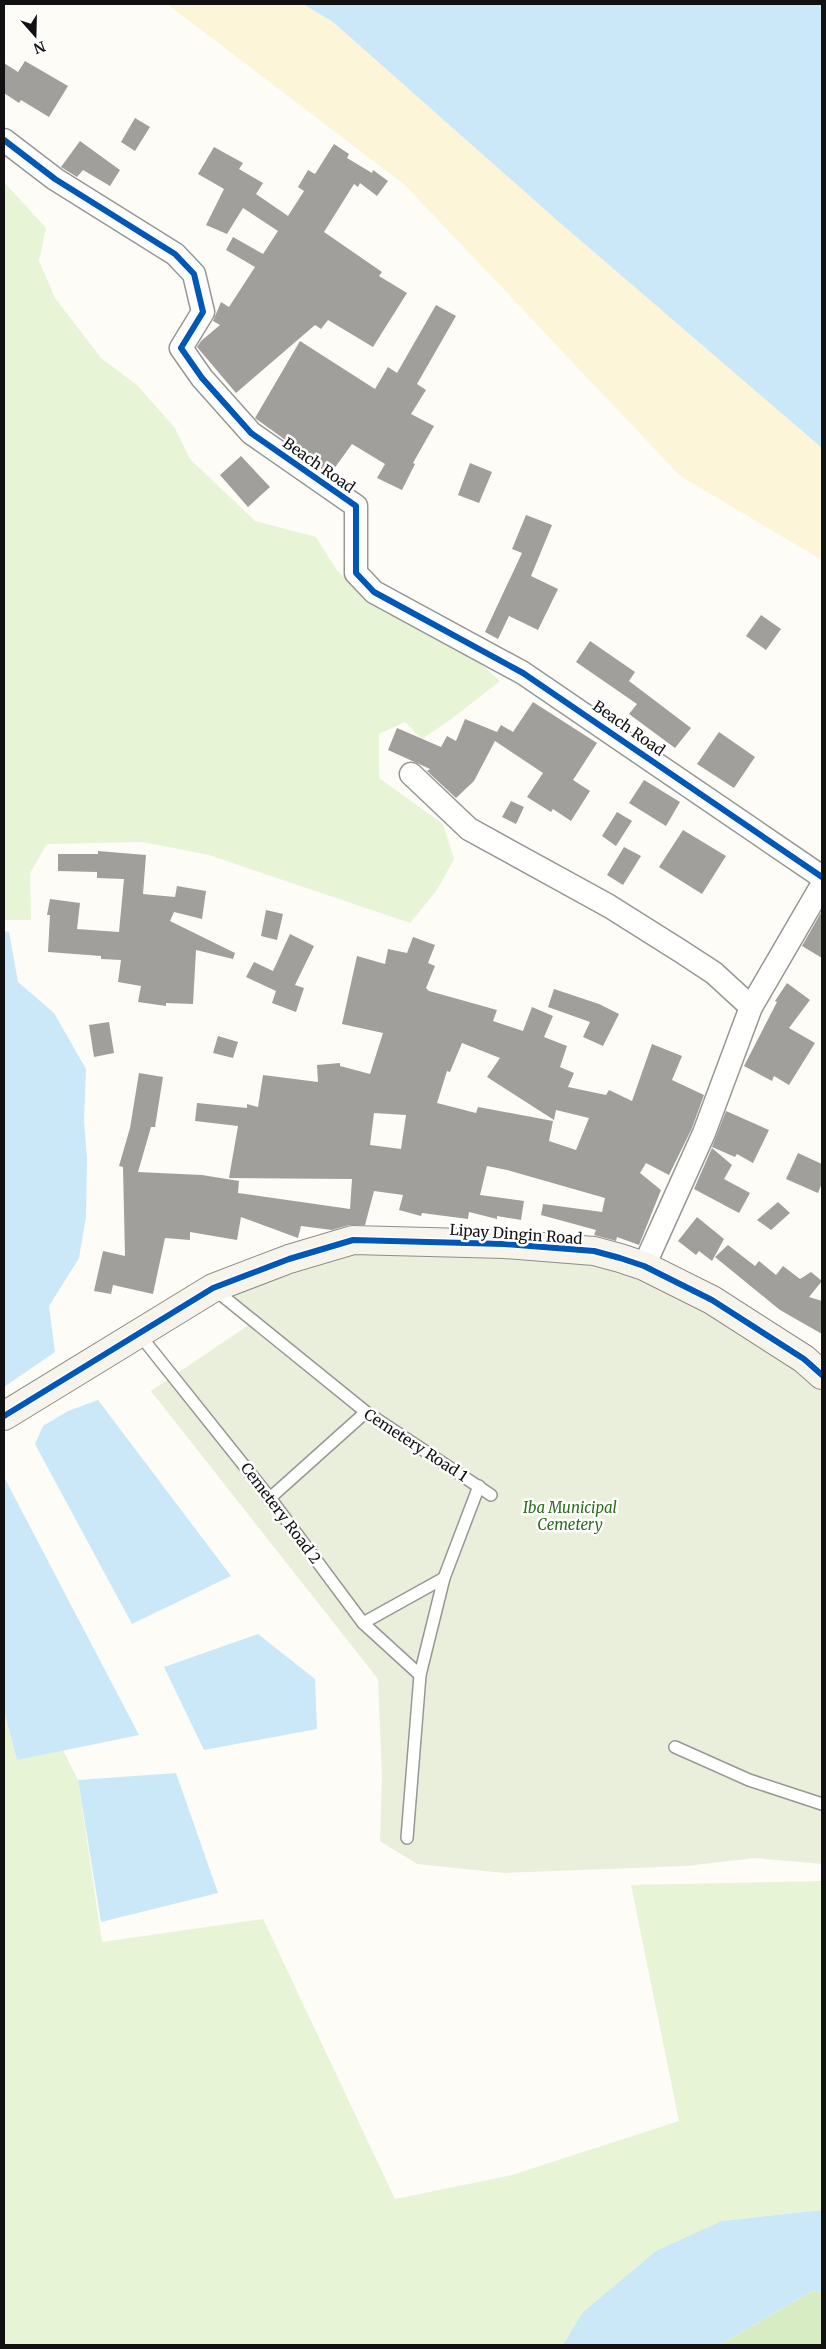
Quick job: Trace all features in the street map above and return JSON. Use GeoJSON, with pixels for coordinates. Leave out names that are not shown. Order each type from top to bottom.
{"type":"FeatureCollection","features":[{"type":"Feature","properties":{"kind":"street","name":"Beach Road"},"geometry":{"type":"LineString","coordinates":[[4,140],[55,179],[174,254],[194,274],[203,312],[181,348],[202,378],[251,433],[356,506],[356,573],[374,592],[523,673],[822,877]]}},
{"type":"Feature","properties":{"kind":"street"},"geometry":{"type":"LineString","coordinates":[[411,774],[469,829],[609,906],[682,952],[714,973],[751,1008]]}},
{"type":"Feature","properties":{"kind":"street"},"geometry":{"type":"LineString","coordinates":[[644,1266],[704,1133],[751,1008],[822,885]]}},
{"type":"Feature","properties":{"kind":"street","name":"Lipay Dingin Road"},"geometry":{"type":"LineString","coordinates":[[10,1412],[213,1288],[289,1259],[353,1240],[450,1241],[594,1251],[644,1266],[712,1300],[804,1359],[822,1375]]}},
{"type":"Feature","properties":{"kind":"lane","name":"Cemetery Road 1"},"geometry":{"type":"LineString","coordinates":[[213,1288],[366,1412],[479,1486],[444,1578],[420,1675],[407,1838]]}},
{"type":"Feature","properties":{"kind":"lane","name":"Cemetery Road 2"},"geometry":{"type":"LineString","coordinates":[[138,1333],[270,1498],[363,1623],[420,1675]]}},
{"type":"Feature","properties":{"kind":"lane"},"geometry":{"type":"LineString","coordinates":[[270,1498],[366,1412]]}},
{"type":"Feature","properties":{"kind":"lane"},"geometry":{"type":"LineString","coordinates":[[479,1486],[491,1495]]}},
{"type":"Feature","properties":{"kind":"lane"},"geometry":{"type":"LineString","coordinates":[[363,1623],[444,1578]]}},
{"type":"Feature","properties":{"kind":"lane"},"geometry":{"type":"LineString","coordinates":[[675,1747],[749,1780],[822,1804]]}},
{"type":"Feature","properties":{"kind":"green space"},"geometry":{"type":"Polygon","coordinates":[[[4,182],[46,228],[39,261],[55,298],[101,358],[137,385],[175,428],[190,459],[255,521],[316,537],[336,569],[353,586],[454,641],[500,681],[422,739],[405,722],[379,734],[379,778],[443,824],[454,859],[437,890],[410,923],[209,855],[143,842],[47,844],[30,873],[31,920],[4,920],[4,182]]]}},
{"type":"Feature","properties":{"kind":"green space","name":"Iba Municipal Cemetery"},"geometry":{"type":"Polygon","coordinates":[[[359,1245],[455,1247],[644,1271],[788,1361],[822,1391],[822,1864],[755,1858],[686,1866],[504,1873],[417,1864],[380,1841],[382,1777],[378,1679],[151,1391],[256,1320],[222,1292],[359,1245]]]}},
{"type":"Feature","properties":{"kind":"green space"},"geometry":{"type":"Polygon","coordinates":[[[4,1711],[17,1760],[63,1750],[78,1780],[102,1942],[263,1919],[395,2199],[512,2175],[679,2121],[631,1885],[822,1881],[822,2210],[722,2221],[582,2313],[563,2345],[4,2345],[4,1711]]]}},
{"type":"Feature","properties":{"kind":"green space"},"geometry":{"type":"Polygon","coordinates":[[[814,2290],[822,2293],[822,2345],[719,2345],[814,2290]]]}},
{"type":"Feature","properties":{"kind":"sand"},"geometry":{"type":"Polygon","coordinates":[[[167,4],[303,4],[333,22],[559,222],[822,448],[822,560],[680,476],[405,185],[167,4]]]}},
{"type":"Feature","properties":{"kind":"water"},"geometry":{"type":"Polygon","coordinates":[[[303,4],[822,4],[822,448],[559,222],[333,22],[303,4]]]}},
{"type":"Feature","properties":{"kind":"water"},"geometry":{"type":"Polygon","coordinates":[[[4,931],[9,932],[18,982],[54,1013],[86,1069],[84,1120],[87,1158],[86,1217],[79,1258],[49,1306],[55,1352],[4,1387],[5,1198],[4,931]]]}},
{"type":"Feature","properties":{"kind":"water"},"geometry":{"type":"Polygon","coordinates":[[[98,1400],[231,1576],[132,1624],[35,1444],[43,1426],[68,1411],[98,1400]]]}},
{"type":"Feature","properties":{"kind":"water"},"geometry":{"type":"Polygon","coordinates":[[[4,1477],[139,1735],[17,1760],[4,1711],[4,1477]]]}},
{"type":"Feature","properties":{"kind":"water"},"geometry":{"type":"Polygon","coordinates":[[[258,1634],[315,1679],[317,1729],[204,1750],[164,1667],[258,1634]]]}},
{"type":"Feature","properties":{"kind":"water"},"geometry":{"type":"Polygon","coordinates":[[[176,1773],[218,1893],[101,1922],[78,1780],[176,1773]]]}},
{"type":"Feature","properties":{"kind":"water"},"geometry":{"type":"Polygon","coordinates":[[[822,2210],[822,2293],[814,2290],[719,2345],[563,2345],[582,2313],[656,2251],[722,2221],[822,2210]]]}},
{"type":"Feature","properties":{"kind":"building"},"geometry":{"type":"Polygon","coordinates":[[[25,61],[68,86],[49,117],[21,100],[19,103],[4,93],[4,63],[18,72],[25,61]]]}},
{"type":"Feature","properties":{"kind":"building"},"geometry":{"type":"Polygon","coordinates":[[[135,118],[150,127],[135,151],[121,142],[135,118]]]}},
{"type":"Feature","properties":{"kind":"building"},"geometry":{"type":"Polygon","coordinates":[[[80,141],[120,170],[110,186],[83,170],[77,177],[61,167],[80,141]]]}},
{"type":"Feature","properties":{"kind":"building"},"geometry":{"type":"Polygon","coordinates":[[[334,144],[349,154],[347,158],[372,173],[373,170],[388,181],[377,196],[360,183],[358,187],[354,184],[324,232],[382,272],[379,276],[407,293],[373,347],[328,320],[321,329],[315,325],[236,393],[197,347],[201,341],[220,325],[213,321],[221,302],[229,307],[255,267],[226,250],[233,237],[263,254],[278,231],[243,208],[227,234],[206,225],[224,189],[198,174],[214,147],[243,163],[239,169],[263,183],[256,194],[288,216],[304,191],[298,187],[308,170],[315,174],[334,144]]]}},
{"type":"Feature","properties":{"kind":"building"},"geometry":{"type":"Polygon","coordinates":[[[436,305],[456,316],[417,384],[426,390],[411,414],[434,426],[413,463],[415,464],[402,490],[377,478],[385,464],[352,444],[331,473],[255,418],[300,341],[375,389],[388,367],[397,373],[436,305]]]}},
{"type":"Feature","properties":{"kind":"building"},"geometry":{"type":"Polygon","coordinates":[[[241,456],[270,487],[248,507],[220,475],[241,456]]]}},
{"type":"Feature","properties":{"kind":"building"},"geometry":{"type":"Polygon","coordinates":[[[470,463],[492,472],[479,503],[458,495],[470,463]]]}},
{"type":"Feature","properties":{"kind":"building"},"geometry":{"type":"Polygon","coordinates":[[[526,515],[552,525],[531,576],[558,589],[538,630],[509,616],[498,639],[485,632],[522,553],[512,549],[526,515]]]}},
{"type":"Feature","properties":{"kind":"building"},"geometry":{"type":"Polygon","coordinates":[[[761,615],[781,629],[766,650],[746,636],[761,615]]]}},
{"type":"Feature","properties":{"kind":"building"},"geometry":{"type":"Polygon","coordinates":[[[590,641],[635,672],[629,681],[691,728],[675,748],[629,714],[637,704],[576,662],[590,641]]]}},
{"type":"Feature","properties":{"kind":"building"},"geometry":{"type":"Polygon","coordinates":[[[533,702],[597,743],[573,780],[590,791],[571,821],[553,809],[551,812],[527,797],[543,773],[495,741],[474,781],[456,798],[427,771],[430,769],[388,750],[397,728],[441,747],[447,736],[456,741],[465,719],[497,732],[501,725],[513,732],[533,702]]]}},
{"type":"Feature","properties":{"kind":"building"},"geometry":{"type":"Polygon","coordinates":[[[719,732],[755,757],[734,788],[697,764],[719,732]]]}},
{"type":"Feature","properties":{"kind":"building"},"geometry":{"type":"Polygon","coordinates":[[[644,780],[680,802],[666,826],[629,803],[644,780]]]}},
{"type":"Feature","properties":{"kind":"building"},"geometry":{"type":"Polygon","coordinates":[[[511,801],[524,807],[516,824],[502,817],[511,801]]]}},
{"type":"Feature","properties":{"kind":"building"},"geometry":{"type":"Polygon","coordinates":[[[617,812],[632,821],[616,846],[602,836],[617,812]]]}},
{"type":"Feature","properties":{"kind":"building"},"geometry":{"type":"Polygon","coordinates":[[[683,830],[726,856],[702,894],[659,867],[683,830]]]}},
{"type":"Feature","properties":{"kind":"building"},"geometry":{"type":"Polygon","coordinates":[[[624,847],[641,856],[623,885],[607,875],[624,847]]]}},
{"type":"Feature","properties":{"kind":"building"},"geometry":{"type":"Polygon","coordinates":[[[98,851],[146,855],[143,894],[175,897],[177,886],[206,891],[202,919],[174,912],[170,921],[235,953],[233,959],[196,950],[193,1004],[166,1003],[166,1006],[138,1002],[141,986],[118,982],[121,960],[101,959],[101,956],[48,952],[50,915],[47,915],[50,899],[80,903],[77,929],[119,932],[124,879],[97,878],[97,872],[58,871],[58,854],[98,854],[98,851]]]}},
{"type":"Feature","properties":{"kind":"building"},"geometry":{"type":"Polygon","coordinates":[[[266,910],[283,914],[277,940],[261,936],[266,910]]]}},
{"type":"Feature","properties":{"kind":"building"},"geometry":{"type":"Polygon","coordinates":[[[822,911],[822,958],[802,946],[822,911]]]}},
{"type":"Feature","properties":{"kind":"building"},"geometry":{"type":"Polygon","coordinates":[[[290,934],[314,946],[295,985],[304,988],[296,1012],[272,1003],[276,991],[246,977],[254,962],[273,971],[290,934]]]}},
{"type":"Feature","properties":{"kind":"building"},"geometry":{"type":"Polygon","coordinates":[[[413,937],[435,945],[428,963],[435,966],[426,988],[429,991],[497,1010],[493,1021],[523,1031],[532,1007],[553,1016],[544,1037],[567,1046],[560,1067],[574,1073],[568,1087],[606,1095],[609,1090],[632,1101],[652,1044],[682,1056],[672,1080],[704,1095],[692,1128],[669,1175],[646,1163],[640,1173],[661,1190],[639,1245],[617,1237],[616,1241],[594,1235],[596,1230],[541,1215],[543,1204],[602,1212],[605,1198],[487,1166],[480,1195],[524,1201],[521,1220],[497,1216],[497,1219],[469,1212],[468,1219],[422,1213],[421,1216],[399,1210],[403,1195],[374,1191],[365,1225],[349,1225],[332,1230],[301,1226],[298,1238],[241,1217],[237,1240],[190,1232],[190,1240],[165,1238],[153,1294],[113,1285],[111,1294],[94,1291],[103,1251],[125,1256],[123,1167],[119,1166],[130,1128],[139,1073],[163,1077],[155,1127],[151,1127],[138,1172],[202,1175],[239,1181],[238,1193],[350,1209],[352,1179],[229,1178],[238,1126],[195,1121],[197,1103],[247,1108],[247,1104],[258,1107],[263,1075],[318,1082],[317,1065],[340,1063],[340,1066],[370,1074],[383,1033],[342,1024],[357,956],[385,964],[388,949],[407,953],[413,937]],[[462,1043],[450,1072],[447,1071],[437,1103],[476,1113],[478,1107],[553,1121],[549,1141],[576,1150],[589,1118],[556,1110],[554,1120],[487,1077],[500,1058],[462,1043]],[[374,1113],[370,1145],[401,1149],[406,1115],[374,1113]]]}},
{"type":"Feature","properties":{"kind":"building"},"geometry":{"type":"Polygon","coordinates":[[[787,983],[810,1000],[789,1028],[815,1043],[789,1085],[774,1076],[772,1081],[744,1066],[777,1002],[775,1001],[787,983]]]}},
{"type":"Feature","properties":{"kind":"building"},"geometry":{"type":"Polygon","coordinates":[[[554,989],[599,1004],[619,1014],[603,1046],[583,1037],[590,1022],[548,1007],[554,989]]]}},
{"type":"Feature","properties":{"kind":"building"},"geometry":{"type":"Polygon","coordinates":[[[109,1022],[114,1053],[94,1057],[89,1025],[109,1022]]]}},
{"type":"Feature","properties":{"kind":"building"},"geometry":{"type":"Polygon","coordinates":[[[218,1036],[238,1042],[233,1058],[213,1053],[218,1036]]]}},
{"type":"Feature","properties":{"kind":"building"},"geometry":{"type":"Polygon","coordinates":[[[726,1111],[769,1130],[753,1163],[737,1154],[735,1157],[712,1147],[726,1111]]]}},
{"type":"Feature","properties":{"kind":"building"},"geometry":{"type":"Polygon","coordinates":[[[712,1148],[732,1165],[724,1179],[750,1193],[739,1213],[694,1189],[712,1148]]]}},
{"type":"Feature","properties":{"kind":"building"},"geometry":{"type":"Polygon","coordinates":[[[798,1153],[822,1164],[822,1183],[818,1193],[786,1179],[798,1153]]]}},
{"type":"Feature","properties":{"kind":"building"},"geometry":{"type":"Polygon","coordinates":[[[778,1202],[790,1213],[771,1230],[757,1220],[778,1202]]]}},
{"type":"Feature","properties":{"kind":"building"},"geometry":{"type":"Polygon","coordinates":[[[697,1217],[724,1239],[712,1261],[699,1251],[696,1255],[678,1241],[697,1217]]]}},
{"type":"Feature","properties":{"kind":"building"},"geometry":{"type":"Polygon","coordinates":[[[728,1245],[755,1266],[759,1261],[776,1275],[783,1266],[800,1279],[811,1272],[822,1281],[809,1297],[822,1301],[822,1334],[780,1310],[715,1257],[728,1245]]]}},
{"type":"Feature","properties":{"kind":"cycle path"},"geometry":{"type":"LineString","coordinates":[[4,140],[55,179],[175,254],[194,274],[203,312],[181,348],[202,378],[251,433],[356,506],[356,573],[374,592],[523,673],[822,877]]}},
{"type":"Feature","properties":{"kind":"cycle path"},"geometry":{"type":"LineString","coordinates":[[4,1416],[213,1288],[289,1259],[353,1240],[504,1244],[594,1251],[620,1258],[644,1266],[712,1300],[804,1359],[822,1375]]}}]}
